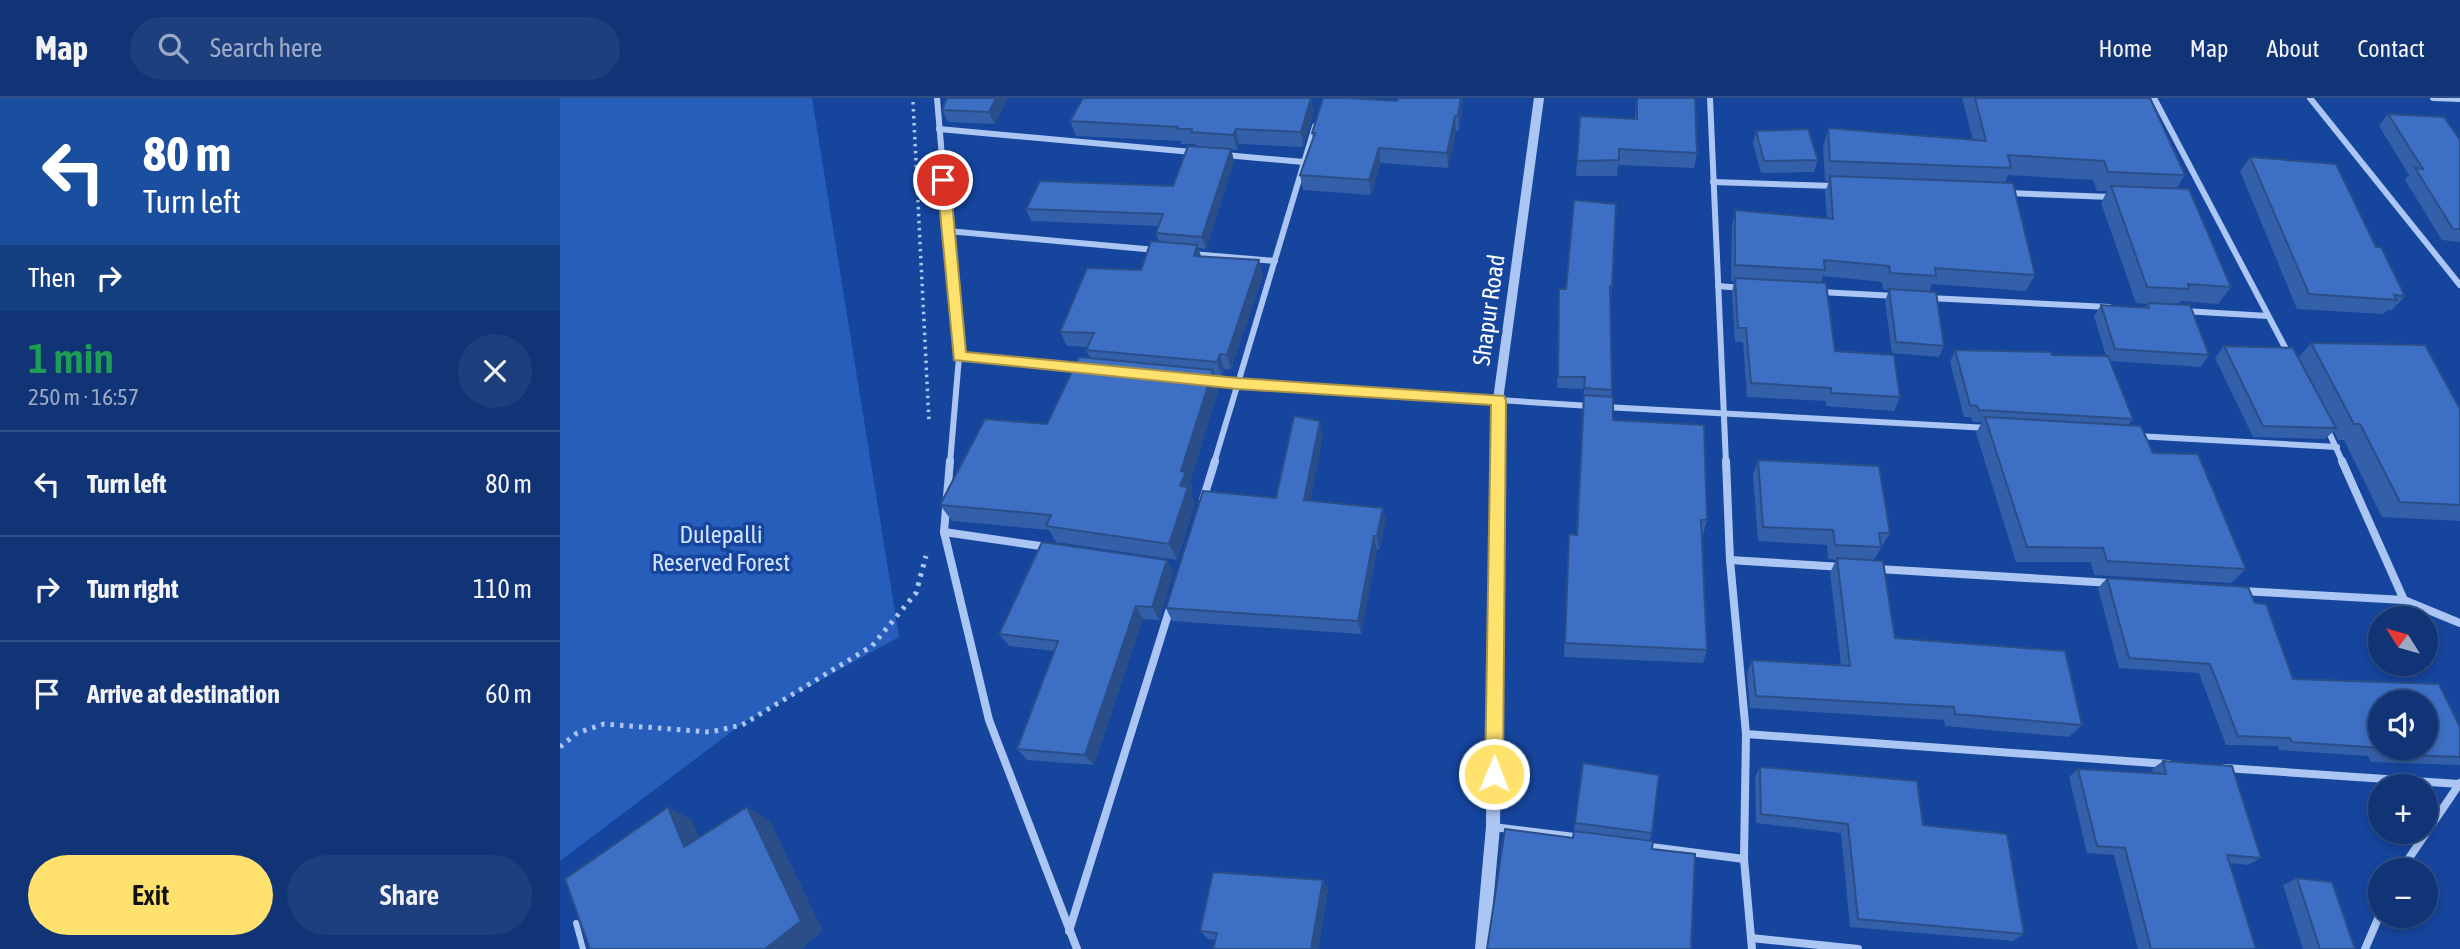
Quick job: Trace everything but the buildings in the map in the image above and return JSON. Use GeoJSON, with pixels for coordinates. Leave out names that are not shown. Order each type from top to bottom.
{"type":"FeatureCollection","features":[{"type":"Feature","properties":{"kind":"street"},"geometry":{"type":"LineString","coordinates":[[937,98],[959,357],[944,532],[989,720],[1077,949]]}},
{"type":"Feature","properties":{"kind":"street","name":"Shapur Road"},"geometry":{"type":"LineString","coordinates":[[1482,949],[1493,827],[1499,400],[1539,98]]}},
{"type":"Feature","properties":{"kind":"street"},"geometry":{"type":"LineString","coordinates":[[1710,98],[1731,561],[1746,734],[1744,859],[1752,949]]}},
{"type":"Feature","properties":{"kind":"street"},"geometry":{"type":"LineString","coordinates":[[2154,98],[2293,363]]}},
{"type":"Feature","properties":{"kind":"street"},"geometry":{"type":"LineString","coordinates":[[2310,98],[2460,285]]}},
{"type":"Feature","properties":{"kind":"street"},"geometry":{"type":"LineString","coordinates":[[2433,98],[2460,99]]}},
{"type":"Feature","properties":{"kind":"street"},"geometry":{"type":"LineString","coordinates":[[1199,515],[1320,111]]}},
{"type":"Feature","properties":{"kind":"street"},"geometry":{"type":"LineString","coordinates":[[939,129],[1196,153]]}},
{"type":"Feature","properties":{"kind":"street"},"geometry":{"type":"LineString","coordinates":[[1223,155],[1304,162]]}},
{"type":"Feature","properties":{"kind":"street"},"geometry":{"type":"LineString","coordinates":[[1713,182],[1837,187]]}},
{"type":"Feature","properties":{"kind":"street"},"geometry":{"type":"LineString","coordinates":[[2002,193],[2126,198]]}},
{"type":"Feature","properties":{"kind":"street"},"geometry":{"type":"LineString","coordinates":[[2195,201],[2208,201]]}},
{"type":"Feature","properties":{"kind":"street"},"geometry":{"type":"LineString","coordinates":[[948,230],[1166,251]]}},
{"type":"Feature","properties":{"kind":"street"},"geometry":{"type":"LineString","coordinates":[[1180,252],[1275,261]]}},
{"type":"Feature","properties":{"kind":"street"},"geometry":{"type":"LineString","coordinates":[[1718,286],[1746,288]]}},
{"type":"Feature","properties":{"kind":"street"},"geometry":{"type":"LineString","coordinates":[[1815,292],[1911,297]]}},
{"type":"Feature","properties":{"kind":"street"},"geometry":{"type":"LineString","coordinates":[[1924,298],[2117,308]]}},
{"type":"Feature","properties":{"kind":"street"},"geometry":{"type":"LineString","coordinates":[[2172,311],[2268,316]]}},
{"type":"Feature","properties":{"kind":"street"},"geometry":{"type":"LineString","coordinates":[[959,357],[1092,370]]}},
{"type":"Feature","properties":{"kind":"street"},"geometry":{"type":"LineString","coordinates":[[1198,380],[2003,429]]}},
{"type":"Feature","properties":{"kind":"street"},"geometry":{"type":"LineString","coordinates":[[2325,423],[2404,600]]}},
{"type":"Feature","properties":{"kind":"street"},"geometry":{"type":"LineString","coordinates":[[2128,436],[2337,447]]}},
{"type":"Feature","properties":{"kind":"street"},"geometry":{"type":"LineString","coordinates":[[944,532],[1050,548]]}},
{"type":"Feature","properties":{"kind":"street"},"geometry":{"type":"LineString","coordinates":[[1731,561],[1854,568]]}},
{"type":"Feature","properties":{"kind":"street"},"geometry":{"type":"LineString","coordinates":[[1868,569],[2116,583]]}},
{"type":"Feature","properties":{"kind":"street"},"geometry":{"type":"LineString","coordinates":[[2225,590],[2404,600],[2460,623]]}},
{"type":"Feature","properties":{"kind":"street"},"geometry":{"type":"LineString","coordinates":[[1069,932],[1175,594]]}},
{"type":"Feature","properties":{"kind":"street"},"geometry":{"type":"LineString","coordinates":[[1746,734],[2185,765]]}},
{"type":"Feature","properties":{"kind":"street"},"geometry":{"type":"LineString","coordinates":[[2212,767],[2460,783]]}},
{"type":"Feature","properties":{"kind":"street"},"geometry":{"type":"LineString","coordinates":[[2409,858],[2460,783]]}},
{"type":"Feature","properties":{"kind":"street"},"geometry":{"type":"LineString","coordinates":[[1493,827],[1599,840]]}},
{"type":"Feature","properties":{"kind":"street"},"geometry":{"type":"LineString","coordinates":[[1639,845],[1744,859]]}},
{"type":"Feature","properties":{"kind":"street"},"geometry":{"type":"LineString","coordinates":[[2365,949],[2374,928]]}},
{"type":"Feature","properties":{"kind":"street"},"geometry":{"type":"LineString","coordinates":[[1751,938],[1858,949]]}},
{"type":"Feature","properties":{"kind":"lane"},"geometry":{"type":"LineString","coordinates":[[576,923],[583,949]]}},
{"type":"Feature","properties":{"kind":"path"},"geometry":{"type":"LineString","coordinates":[[912,98],[929,424]]}},
{"type":"Feature","properties":{"kind":"path"},"geometry":{"type":"LineString","coordinates":[[560,747],[577,733],[604,724],[710,732],[742,725],[872,646],[916,593],[928,545]]}},
{"type":"Feature","properties":{"kind":"green space","name":"Dulepalli Reserved Forest"},"geometry":{"type":"Polygon","coordinates":[[[560,98],[812,98],[899,637],[743,723],[560,861],[560,98]]]}},
{"type":"Feature","properties":{"kind":"route"},"geometry":{"type":"LineString","coordinates":[[943,180],[959,357],[1238,384],[1499,400],[1494,774]]}}]}
